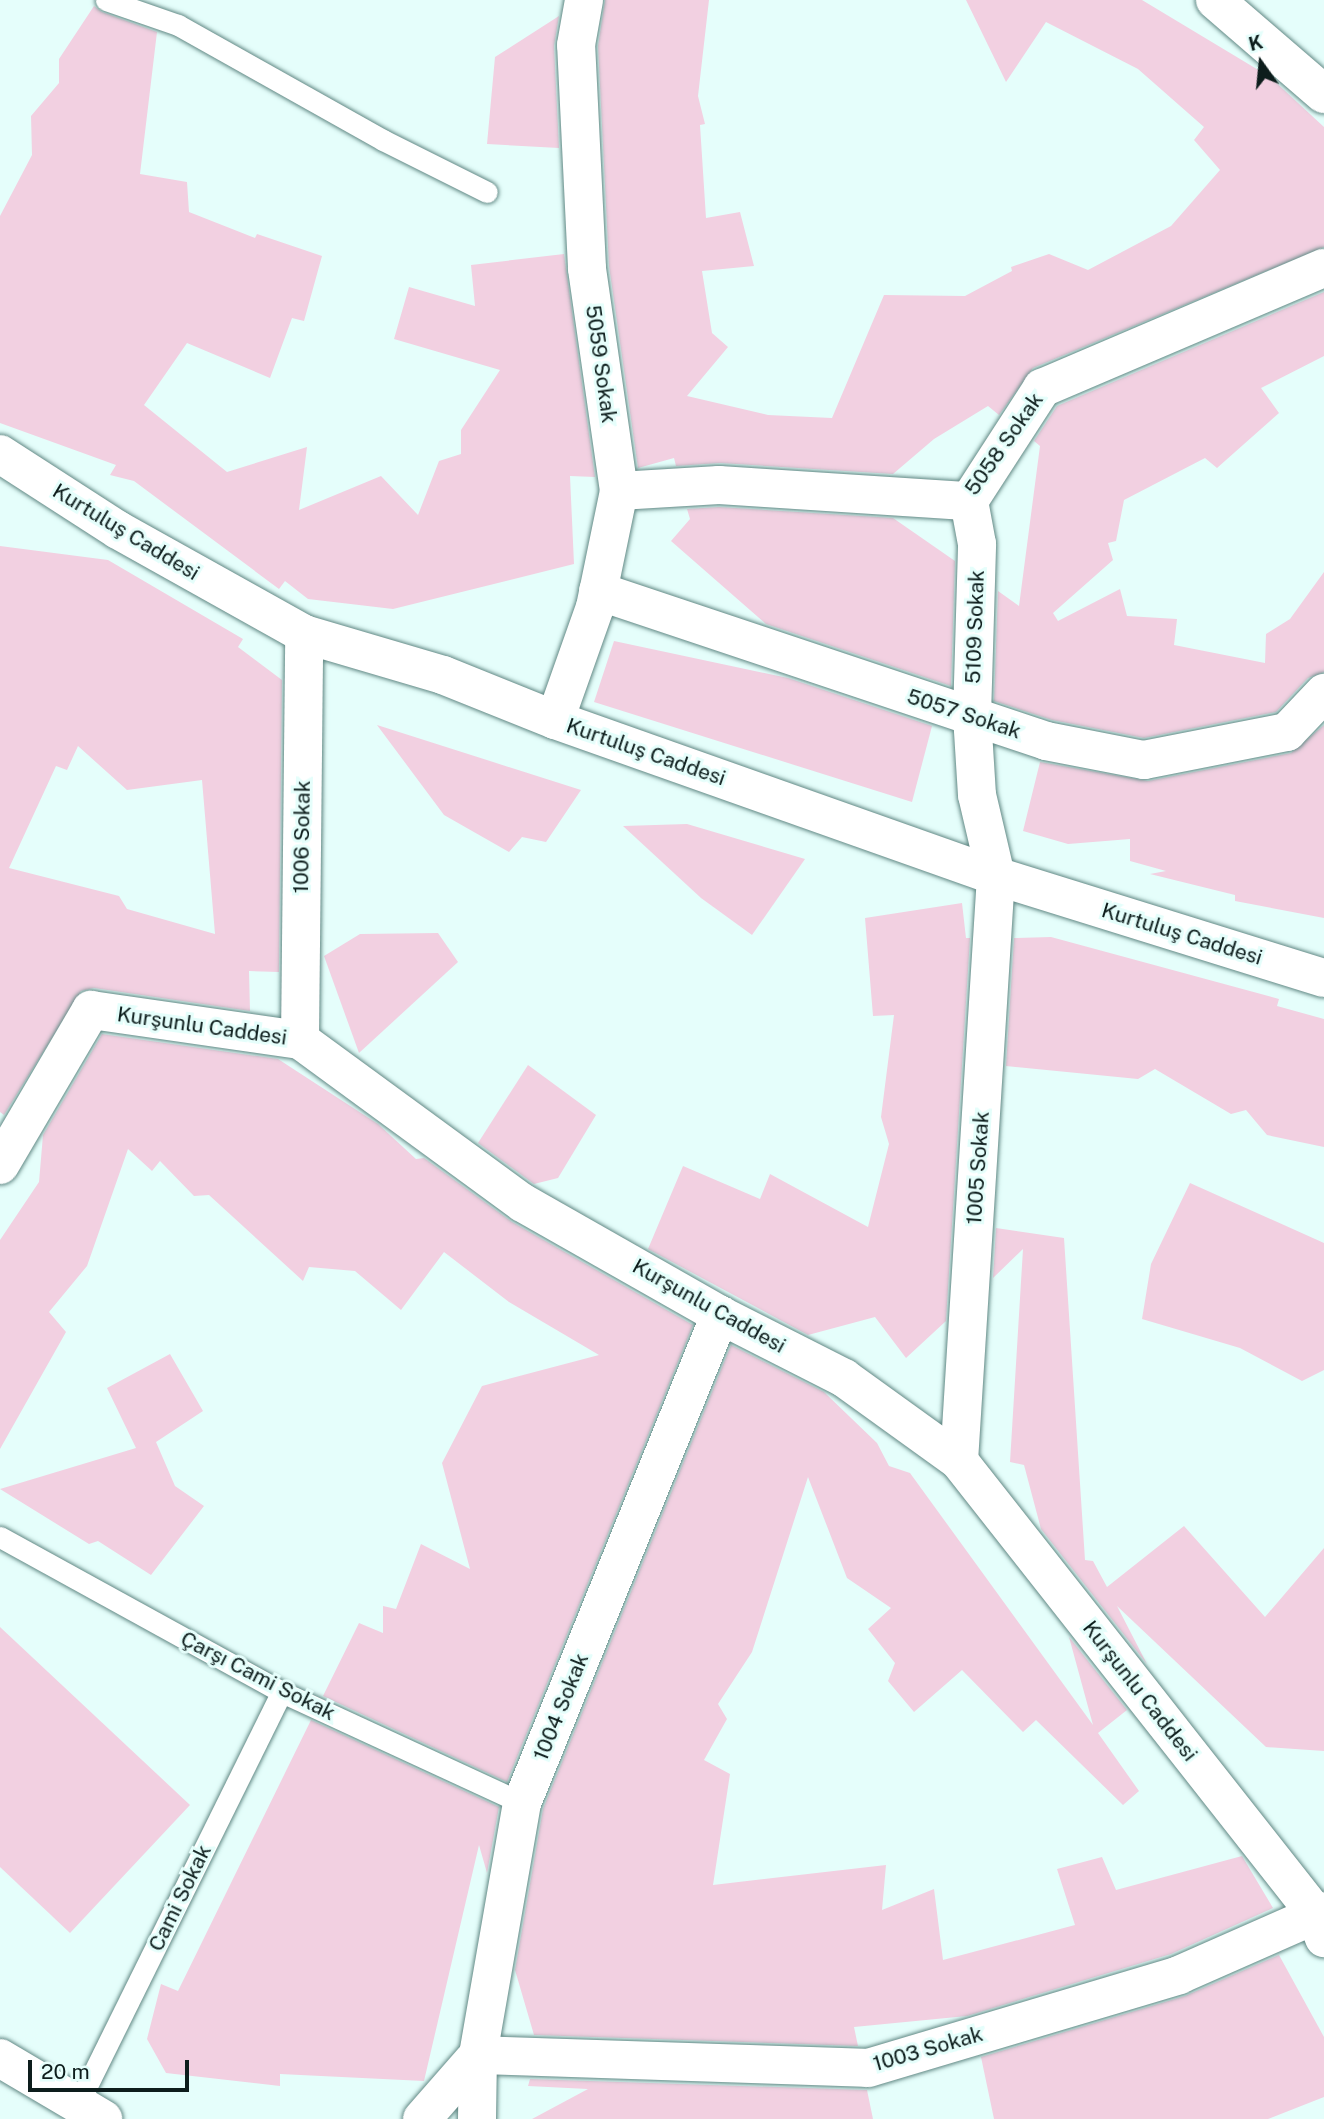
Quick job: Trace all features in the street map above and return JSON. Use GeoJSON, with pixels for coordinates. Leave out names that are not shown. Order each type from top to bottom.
{"type":"FeatureCollection","features":[{"type":"Feature","properties":{"kind":"street","name":"5059 Sokak"},"geometry":{"type":"LineString","coordinates":[[555,720],[598,592],[619,491],[587,268],[576,45],[584,0]]}},
{"type":"Feature","properties":{"kind":"street"},"geometry":{"type":"LineString","coordinates":[[1215,0],[1324,94]]}},
{"type":"Feature","properties":{"kind":"street","name":"5058 Sokak"},"geometry":{"type":"LineString","coordinates":[[619,491],[719,485],[970,501],[1042,388],[1324,268]]}},
{"type":"Feature","properties":{"kind":"street","name":"Kurtuluş Caddesi"},"geometry":{"type":"LineString","coordinates":[[0,454],[118,530],[304,635],[443,675],[555,720],[996,876],[1324,978]]}},
{"type":"Feature","properties":{"kind":"street","name":"5109 Sokak"},"geometry":{"type":"LineString","coordinates":[[970,501],[977,544],[972,716],[977,795],[996,876]]}},
{"type":"Feature","properties":{"kind":"street","name":"5057 Sokak"},"geometry":{"type":"LineString","coordinates":[[598,592],[1046,741],[1143,760],[1287,732],[1324,693]]}},
{"type":"Feature","properties":{"kind":"street","name":"1006 Sokak"},"geometry":{"type":"LineString","coordinates":[[300,1040],[304,635]]}},
{"type":"Feature","properties":{"kind":"street","name":"1005 Sokak"},"geometry":{"type":"LineString","coordinates":[[959,1461],[996,876]]}},
{"type":"Feature","properties":{"kind":"street","name":"Kurşunlu Caddesi"},"geometry":{"type":"LineString","coordinates":[[0,1165],[91,1010],[300,1040],[523,1203],[720,1315],[844,1378],[959,1461],[1321,1920]]}},
{"type":"Feature","properties":{"kind":"street","name":"1004 Sokak"},"geometry":{"type":"LineString","coordinates":[[477,2119],[478,2054],[522,1803],[720,1315]]}},
{"type":"Feature","properties":{"kind":"street","name":"1003 Sokak"},"geometry":{"type":"LineString","coordinates":[[478,2054],[867,2068],[1179,1975],[1321,1920]]}},
{"type":"Feature","properties":{"kind":"street"},"geometry":{"type":"LineString","coordinates":[[422,2119],[478,2054]]}},
{"type":"Feature","properties":{"kind":"street"},"geometry":{"type":"LineString","coordinates":[[0,2058],[83,2114]]}},
{"type":"Feature","properties":{"kind":"lane"},"geometry":{"type":"LineString","coordinates":[[106,0],[178,25],[383,140],[486,192]]}},
{"type":"Feature","properties":{"kind":"lane","name":"Çarşı Cami Sokak"},"geometry":{"type":"LineString","coordinates":[[0,1536],[282,1692],[522,1803]]}},
{"type":"Feature","properties":{"kind":"lane","name":"Cami Sokak"},"geometry":{"type":"LineString","coordinates":[[83,2114],[282,1692]]}},
{"type":"Feature","properties":{"kind":"building"},"geometry":{"type":"Polygon","coordinates":[[[605,0],[709,0],[698,96],[705,124],[700,125],[706,218],[740,212],[754,266],[702,271],[712,333],[728,347],[687,396],[768,415],[832,418],[884,295],[965,296],[1012,271],[1011,267],[1049,254],[1088,270],[1171,226],[1220,170],[1194,140],[1204,127],[1138,69],[1046,22],[1006,82],[966,0],[1142,0],[1270,77],[1324,127],[1324,247],[1033,368],[999,415],[988,406],[934,439],[893,474],[720,463],[676,466],[674,458],[638,468],[609,266],[598,46],[605,0]]]}},
{"type":"Feature","properties":{"kind":"building"},"geometry":{"type":"Polygon","coordinates":[[[94,6],[102,12],[157,32],[140,174],[187,182],[189,212],[255,238],[257,234],[322,256],[304,321],[292,318],[270,378],[187,343],[144,405],[227,472],[307,447],[299,510],[381,476],[418,515],[439,461],[461,454],[461,430],[500,370],[394,339],[409,287],[475,306],[471,265],[564,254],[595,477],[570,476],[574,564],[393,609],[308,599],[285,581],[279,589],[134,481],[110,475],[116,465],[0,423],[0,216],[32,155],[31,116],[59,83],[59,59],[94,6]]]}},
{"type":"Feature","properties":{"kind":"building"},"geometry":{"type":"Polygon","coordinates":[[[559,16],[554,46],[559,148],[487,144],[495,57],[559,16]]]}},
{"type":"Feature","properties":{"kind":"building"},"geometry":{"type":"Polygon","coordinates":[[[1324,292],[1324,356],[1261,388],[1279,413],[1217,468],[1205,458],[1124,500],[1116,541],[1108,543],[1113,560],[1053,613],[1058,621],[1120,589],[1127,616],[1177,619],[1174,645],[1265,663],[1266,634],[1290,619],[1324,572],[1324,672],[1308,678],[1276,712],[1144,738],[1052,720],[994,701],[998,591],[1019,606],[1040,446],[1034,441],[1057,406],[1324,292]]]}},
{"type":"Feature","properties":{"kind":"building"},"geometry":{"type":"Polygon","coordinates":[[[719,507],[893,518],[955,561],[951,686],[766,624],[671,541],[690,519],[687,509],[719,507]]]}},
{"type":"Feature","properties":{"kind":"building"},"geometry":{"type":"Polygon","coordinates":[[[0,546],[108,560],[243,639],[238,647],[282,680],[279,972],[249,971],[250,1011],[94,988],[81,991],[4,1115],[0,1112],[0,546]],[[78,746],[67,770],[56,766],[9,868],[119,896],[127,909],[215,934],[202,780],[127,790],[78,746]]]}},
{"type":"Feature","properties":{"kind":"building"},"geometry":{"type":"Polygon","coordinates":[[[614,641],[788,678],[932,726],[912,802],[594,702],[614,641]]]}},
{"type":"Feature","properties":{"kind":"building"},"geometry":{"type":"Polygon","coordinates":[[[377,725],[581,790],[546,842],[522,837],[509,852],[444,815],[377,725]]]}},
{"type":"Feature","properties":{"kind":"building"},"geometry":{"type":"Polygon","coordinates":[[[1324,725],[1324,918],[1235,901],[1235,895],[1150,874],[1166,871],[1130,861],[1130,839],[1068,844],[1023,831],[1040,762],[1148,781],[1291,753],[1324,725]]]}},
{"type":"Feature","properties":{"kind":"building"},"geometry":{"type":"Polygon","coordinates":[[[687,824],[805,859],[752,935],[701,898],[623,826],[687,824]]]}},
{"type":"Feature","properties":{"kind":"building"},"geometry":{"type":"Polygon","coordinates":[[[962,903],[966,938],[970,938],[946,1321],[906,1358],[875,1317],[808,1335],[648,1249],[683,1166],[760,1199],[770,1174],[868,1227],[889,1144],[881,1117],[894,1015],[873,1016],[865,918],[962,903]]]}},
{"type":"Feature","properties":{"kind":"building"},"geometry":{"type":"Polygon","coordinates":[[[438,933],[458,962],[359,1053],[324,956],[360,934],[438,933]]]}},
{"type":"Feature","properties":{"kind":"building"},"geometry":{"type":"Polygon","coordinates":[[[1051,937],[1279,999],[1277,1006],[1324,1019],[1324,1147],[1267,1135],[1246,1110],[1231,1114],[1155,1069],[1138,1079],[1006,1066],[1014,938],[1051,937]]]}},
{"type":"Feature","properties":{"kind":"building"},"geometry":{"type":"Polygon","coordinates":[[[102,1034],[278,1059],[378,1124],[416,1159],[424,1158],[512,1222],[693,1325],[507,1782],[323,1696],[359,1623],[383,1633],[383,1606],[396,1609],[421,1544],[470,1569],[442,1463],[482,1386],[599,1355],[509,1302],[444,1252],[401,1310],[355,1271],[309,1267],[303,1281],[209,1195],[194,1196],[160,1161],[152,1171],[128,1149],[87,1266],[49,1312],[66,1332],[0,1449],[0,1240],[39,1182],[43,1135],[102,1034]]]}},
{"type":"Feature","properties":{"kind":"building"},"geometry":{"type":"Polygon","coordinates":[[[528,1065],[596,1115],[558,1178],[534,1184],[478,1143],[528,1065]]]}},
{"type":"Feature","properties":{"kind":"building"},"geometry":{"type":"Polygon","coordinates":[[[1190,1183],[1324,1243],[1324,1370],[1302,1381],[1240,1348],[1142,1319],[1151,1264],[1190,1183]]]}},
{"type":"Feature","properties":{"kind":"building"},"geometry":{"type":"Polygon","coordinates":[[[996,1228],[1064,1238],[1085,1560],[1093,1561],[1107,1587],[1184,1526],[1265,1617],[1324,1548],[1324,1751],[1266,1747],[1117,1606],[1147,1664],[1041,1529],[1024,1465],[1010,1462],[1023,1249],[993,1278],[996,1228]]]}},
{"type":"Feature","properties":{"kind":"building"},"geometry":{"type":"Polygon","coordinates":[[[731,1345],[824,1392],[877,1443],[889,1466],[910,1473],[1093,1725],[1069,1637],[1127,1710],[1098,1733],[1139,1791],[1123,1805],[1036,1720],[1023,1732],[962,1670],[914,1712],[888,1681],[895,1663],[868,1629],[891,1608],[847,1578],[808,1477],[752,1652],[718,1704],[727,1719],[704,1760],[730,1774],[713,1885],[886,1865],[882,1910],[934,1889],[943,1960],[1075,1925],[1057,1869],[1102,1857],[1116,1890],[1242,1856],[1273,1908],[1171,1954],[967,2016],[854,2027],[858,2046],[534,2035],[515,1970],[543,1809],[731,1345]]]}},
{"type":"Feature","properties":{"kind":"building"},"geometry":{"type":"Polygon","coordinates":[[[170,1354],[203,1411],[156,1442],[175,1486],[204,1506],[151,1575],[98,1541],[89,1544],[0,1489],[136,1448],[107,1388],[170,1354]]]}},
{"type":"Feature","properties":{"kind":"building"},"geometry":{"type":"Polygon","coordinates":[[[0,1627],[190,1805],[70,1933],[0,1867],[0,1627]]]}},
{"type":"Feature","properties":{"kind":"building"},"geometry":{"type":"Polygon","coordinates":[[[311,1720],[499,1807],[487,1873],[479,1845],[424,2081],[280,2074],[280,2086],[166,2073],[147,2039],[161,1984],[178,1991],[311,1720]]]}},
{"type":"Feature","properties":{"kind":"building"},"geometry":{"type":"Polygon","coordinates":[[[1279,1955],[1324,2037],[1324,2097],[1268,2119],[994,2119],[981,2057],[1185,1996],[1279,1955]]]}},
{"type":"Feature","properties":{"kind":"building"},"geometry":{"type":"Polygon","coordinates":[[[530,2079],[867,2090],[873,2119],[532,2119],[588,2089],[528,2086],[530,2079]]]}}]}
